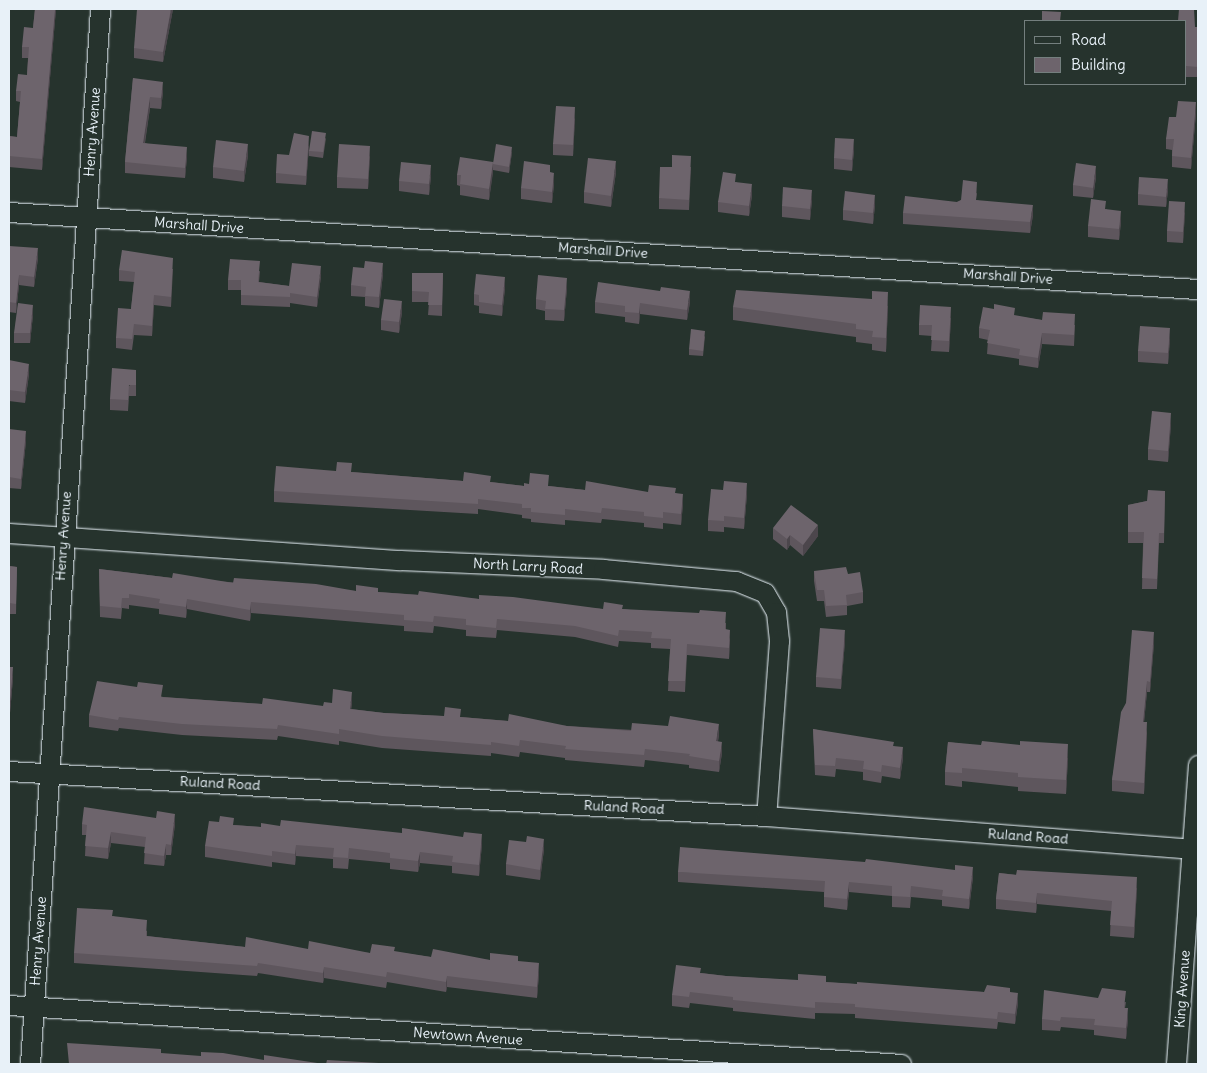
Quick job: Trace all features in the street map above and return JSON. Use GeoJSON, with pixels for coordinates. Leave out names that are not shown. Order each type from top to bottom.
{"type":"FeatureCollection","features":[{"type":"Feature","properties":{"kind":"street","name":"Henry Avenue"},"geometry":{"type":"LineString","coordinates":[[30,1064],[50,773],[63,537],[100,9]]}},
{"type":"Feature","properties":{"kind":"street","name":"Marshall Drive"},"geometry":{"type":"LineString","coordinates":[[9,212],[1198,289]]}},
{"type":"Feature","properties":{"kind":"street","name":"North Larry Road"},"geometry":{"type":"LineString","coordinates":[[9,533],[400,560],[604,569],[736,581],[765,593],[776,612],[779,641],[766,816]]}},
{"type":"Feature","properties":{"kind":"street","name":"King Avenue"},"geometry":{"type":"LineString","coordinates":[[1176,1064],[1196,849],[1198,765]]}},
{"type":"Feature","properties":{"kind":"street","name":"Ruland Road"},"geometry":{"type":"LineString","coordinates":[[9,770],[766,816],[1196,849]]}},
{"type":"Feature","properties":{"kind":"street","name":"Newtown Avenue"},"geometry":{"type":"LineString","coordinates":[[9,1005],[901,1064]]}},
{"type":"Feature","properties":{"kind":"building"},"geometry":{"type":"Polygon","coordinates":[[[35,9],[55,9],[42,159],[9,156],[9,136],[17,137],[21,91],[16,91],[18,74],[27,75],[29,47],[22,47],[24,27],[33,28],[35,9]]]}},
{"type":"Feature","properties":{"kind":"building"},"geometry":{"type":"Polygon","coordinates":[[[137,9],[171,9],[163,52],[134,48],[137,9]]]}},
{"type":"Feature","properties":{"kind":"building"},"geometry":{"type":"Polygon","coordinates":[[[1179,9],[1194,9],[1195,27],[1198,27],[1198,67],[1187,66],[1187,20],[1178,20],[1179,9]]]}},
{"type":"Feature","properties":{"kind":"building"},"geometry":{"type":"Polygon","coordinates":[[[1042,11],[1061,12],[1060,20],[1042,20],[1042,11]]]}},
{"type":"Feature","properties":{"kind":"building"},"geometry":{"type":"Polygon","coordinates":[[[133,78],[163,82],[161,98],[150,97],[143,143],[187,147],[185,168],[125,162],[133,78]]]}},
{"type":"Feature","properties":{"kind":"building"},"geometry":{"type":"Polygon","coordinates":[[[1178,101],[1196,102],[1191,158],[1172,156],[1174,139],[1166,139],[1169,117],[1176,117],[1178,101]]]}},
{"type":"Feature","properties":{"kind":"building"},"geometry":{"type":"Polygon","coordinates":[[[556,106],[575,107],[573,145],[553,144],[556,106]]]}},
{"type":"Feature","properties":{"kind":"building"},"geometry":{"type":"Polygon","coordinates":[[[312,131],[326,133],[323,152],[309,151],[312,131]]]}},
{"type":"Feature","properties":{"kind":"building"},"geometry":{"type":"Polygon","coordinates":[[[294,133],[309,136],[306,176],[276,173],[277,154],[289,155],[294,133]]]}},
{"type":"Feature","properties":{"kind":"building"},"geometry":{"type":"Polygon","coordinates":[[[835,138],[854,139],[852,160],[834,158],[835,138]]]}},
{"type":"Feature","properties":{"kind":"building"},"geometry":{"type":"Polygon","coordinates":[[[216,140],[248,144],[244,171],[213,167],[216,140]]]}},
{"type":"Feature","properties":{"kind":"building"},"geometry":{"type":"Polygon","coordinates":[[[339,144],[370,146],[368,179],[337,177],[339,144]]]}},
{"type":"Feature","properties":{"kind":"building"},"geometry":{"type":"Polygon","coordinates":[[[496,144],[512,147],[509,167],[493,164],[496,144]]]}},
{"type":"Feature","properties":{"kind":"building"},"geometry":{"type":"Polygon","coordinates":[[[672,155],[691,156],[689,200],[659,198],[660,167],[672,167],[672,155]]]}},
{"type":"Feature","properties":{"kind":"building"},"geometry":{"type":"Polygon","coordinates":[[[460,157],[493,162],[489,189],[460,184],[461,175],[457,175],[460,157]]]}},
{"type":"Feature","properties":{"kind":"building"},"geometry":{"type":"Polygon","coordinates":[[[588,158],[616,161],[611,196],[584,192],[588,158]]]}},
{"type":"Feature","properties":{"kind":"building"},"geometry":{"type":"Polygon","coordinates":[[[524,161],[550,165],[550,172],[554,173],[552,192],[521,188],[524,161]]]}},
{"type":"Feature","properties":{"kind":"building"},"geometry":{"type":"Polygon","coordinates":[[[401,162],[431,165],[429,184],[399,181],[401,162]]]}},
{"type":"Feature","properties":{"kind":"building"},"geometry":{"type":"Polygon","coordinates":[[[1076,163],[1096,166],[1093,188],[1073,185],[1076,163]]]}},
{"type":"Feature","properties":{"kind":"building"},"geometry":{"type":"Polygon","coordinates":[[[723,172],[736,174],[735,182],[752,184],[749,206],[718,202],[723,172]]]}},
{"type":"Feature","properties":{"kind":"building"},"geometry":{"type":"Polygon","coordinates":[[[1139,177],[1168,179],[1166,197],[1138,194],[1139,177]]]}},
{"type":"Feature","properties":{"kind":"building"},"geometry":{"type":"Polygon","coordinates":[[[963,180],[977,182],[976,200],[1033,205],[1030,222],[903,213],[905,196],[957,202],[961,200],[963,180]]]}},
{"type":"Feature","properties":{"kind":"building"},"geometry":{"type":"Polygon","coordinates":[[[783,187],[812,190],[810,209],[782,206],[783,187]]]}},
{"type":"Feature","properties":{"kind":"building"},"geometry":{"type":"Polygon","coordinates":[[[845,191],[875,195],[873,213],[843,210],[845,191]]]}},
{"type":"Feature","properties":{"kind":"building"},"geometry":{"type":"Polygon","coordinates":[[[1091,199],[1106,201],[1105,209],[1121,211],[1119,229],[1088,226],[1091,199]]]}},
{"type":"Feature","properties":{"kind":"building"},"geometry":{"type":"Polygon","coordinates":[[[1169,201],[1185,202],[1183,232],[1167,231],[1169,201]]]}},
{"type":"Feature","properties":{"kind":"building"},"geometry":{"type":"Polygon","coordinates":[[[9,246],[38,248],[34,277],[19,275],[16,303],[9,302],[9,246]]]}},
{"type":"Feature","properties":{"kind":"building"},"geometry":{"type":"Polygon","coordinates":[[[122,250],[173,258],[171,297],[154,295],[152,326],[134,324],[132,339],[116,338],[118,308],[131,309],[135,272],[119,270],[122,250]]]}},
{"type":"Feature","properties":{"kind":"building"},"geometry":{"type":"Polygon","coordinates":[[[230,259],[260,261],[258,282],[289,286],[292,263],[321,266],[317,297],[290,293],[290,297],[241,295],[241,280],[228,280],[230,259]]]}},
{"type":"Feature","properties":{"kind":"building"},"geometry":{"type":"Polygon","coordinates":[[[365,261],[383,263],[379,297],[365,296],[366,287],[351,285],[353,267],[364,268],[365,261]]]}},
{"type":"Feature","properties":{"kind":"building"},"geometry":{"type":"Polygon","coordinates":[[[412,273],[443,273],[442,305],[428,305],[429,292],[412,291],[412,273]]]}},
{"type":"Feature","properties":{"kind":"building"},"geometry":{"type":"Polygon","coordinates":[[[476,274],[505,277],[502,305],[479,302],[479,295],[474,294],[476,274]]]}},
{"type":"Feature","properties":{"kind":"building"},"geometry":{"type":"Polygon","coordinates":[[[538,275],[567,278],[564,310],[545,309],[546,301],[536,299],[538,275]]]}},
{"type":"Feature","properties":{"kind":"building"},"geometry":{"type":"Polygon","coordinates":[[[598,282],[660,291],[661,287],[690,291],[687,310],[640,303],[639,313],[625,312],[625,306],[595,302],[598,282]]]}},
{"type":"Feature","properties":{"kind":"building"},"geometry":{"type":"Polygon","coordinates":[[[736,290],[872,299],[872,291],[888,292],[886,338],[872,337],[873,331],[856,329],[856,324],[733,307],[736,290]]]}},
{"type":"Feature","properties":{"kind":"building"},"geometry":{"type":"Polygon","coordinates":[[[384,299],[402,301],[399,322],[381,320],[384,299]]]}},
{"type":"Feature","properties":{"kind":"building"},"geometry":{"type":"Polygon","coordinates":[[[18,303],[33,305],[30,333],[14,333],[18,303]]]}},
{"type":"Feature","properties":{"kind":"building"},"geometry":{"type":"Polygon","coordinates":[[[994,304],[1015,308],[1014,315],[1042,320],[1043,312],[1075,314],[1074,335],[1042,333],[1038,358],[1019,355],[1020,349],[987,343],[990,330],[979,328],[983,307],[994,309],[994,304]]]}},
{"type":"Feature","properties":{"kind":"building"},"geometry":{"type":"Polygon","coordinates":[[[920,305],[951,307],[949,341],[931,340],[932,325],[919,325],[920,305]]]}},
{"type":"Feature","properties":{"kind":"building"},"geometry":{"type":"Polygon","coordinates":[[[1140,326],[1170,328],[1168,353],[1138,351],[1140,326]]]}},
{"type":"Feature","properties":{"kind":"building"},"geometry":{"type":"Polygon","coordinates":[[[691,329],[705,331],[703,351],[689,349],[691,329]]]}},
{"type":"Feature","properties":{"kind":"building"},"geometry":{"type":"Polygon","coordinates":[[[9,360],[29,364],[25,392],[9,390],[9,360]]]}},
{"type":"Feature","properties":{"kind":"building"},"geometry":{"type":"Polygon","coordinates":[[[112,368],[136,370],[136,385],[129,385],[128,400],[110,399],[112,368]]]}},
{"type":"Feature","properties":{"kind":"building"},"geometry":{"type":"Polygon","coordinates":[[[1152,411],[1171,413],[1168,451],[1148,449],[1152,411]]]}},
{"type":"Feature","properties":{"kind":"building"},"geometry":{"type":"Polygon","coordinates":[[[9,429],[26,431],[21,479],[9,477],[9,429]]]}},
{"type":"Feature","properties":{"kind":"building"},"geometry":{"type":"Polygon","coordinates":[[[337,462],[352,463],[351,472],[463,481],[464,472],[491,476],[490,482],[524,486],[524,483],[529,484],[530,473],[549,475],[548,486],[585,490],[586,481],[648,492],[649,485],[676,488],[675,493],[683,494],[681,514],[663,512],[663,518],[644,516],[644,512],[602,508],[601,513],[565,509],[565,515],[531,512],[531,508],[522,508],[522,504],[478,499],[478,504],[274,491],[276,466],[336,471],[337,462]]]}},
{"type":"Feature","properties":{"kind":"building"},"geometry":{"type":"Polygon","coordinates":[[[724,481],[747,483],[744,518],[724,516],[724,521],[708,520],[711,489],[723,490],[724,481]]]}},
{"type":"Feature","properties":{"kind":"building"},"geometry":{"type":"Polygon","coordinates":[[[1148,490],[1165,491],[1164,533],[1159,533],[1157,579],[1142,578],[1144,532],[1128,532],[1128,505],[1147,501],[1148,490]]]}},
{"type":"Feature","properties":{"kind":"building"},"geometry":{"type":"Polygon","coordinates":[[[791,505],[818,525],[803,545],[790,535],[787,539],[773,528],[791,505]]]}},
{"type":"Feature","properties":{"kind":"building"},"geometry":{"type":"Polygon","coordinates":[[[9,566],[17,567],[16,604],[9,603],[9,566]]]}},
{"type":"Feature","properties":{"kind":"building"},"geometry":{"type":"Polygon","coordinates":[[[846,567],[848,574],[860,572],[863,592],[846,595],[847,605],[826,606],[824,590],[817,590],[814,571],[846,567]]]}},
{"type":"Feature","properties":{"kind":"building"},"geometry":{"type":"Polygon","coordinates":[[[99,569],[172,578],[173,573],[233,583],[234,578],[316,584],[356,591],[356,585],[378,588],[378,592],[418,595],[419,591],[479,599],[479,595],[513,597],[603,609],[604,602],[623,605],[622,609],[699,613],[700,610],[726,612],[725,629],[730,630],[729,648],[687,644],[685,681],[668,681],[671,639],[651,638],[652,632],[619,630],[618,636],[575,626],[497,619],[496,628],[466,625],[466,619],[434,616],[433,622],[404,620],[404,615],[251,602],[250,610],[187,599],[186,607],[159,603],[160,599],[129,594],[129,598],[122,598],[121,608],[100,606],[99,569]]]}},
{"type":"Feature","properties":{"kind":"building"},"geometry":{"type":"Polygon","coordinates":[[[820,628],[845,630],[841,679],[816,677],[820,628]]]}},
{"type":"Feature","properties":{"kind":"building"},"geometry":{"type":"Polygon","coordinates":[[[1132,630],[1154,632],[1150,682],[1147,681],[1143,722],[1147,722],[1144,783],[1112,780],[1121,712],[1126,703],[1132,630]]]}},
{"type":"Feature","properties":{"kind":"building"},"geometry":{"type":"Polygon","coordinates":[[[9,667],[13,667],[10,702],[9,702],[9,667]]]}},
{"type":"Feature","properties":{"kind":"building"},"geometry":{"type":"Polygon","coordinates":[[[97,681],[137,687],[138,682],[163,685],[161,697],[262,704],[263,698],[323,706],[324,702],[332,703],[333,689],[352,692],[350,709],[444,716],[445,707],[461,709],[460,717],[508,721],[509,714],[567,726],[631,731],[632,723],[668,726],[670,716],[719,724],[716,741],[722,742],[719,761],[689,756],[690,754],[645,749],[644,755],[565,749],[566,746],[520,740],[519,746],[491,742],[491,745],[382,736],[339,729],[339,734],[278,725],[277,729],[182,724],[119,717],[118,720],[89,715],[97,681]]]}},
{"type":"Feature","properties":{"kind":"building"},"geometry":{"type":"Polygon","coordinates":[[[813,729],[894,742],[893,746],[903,747],[900,768],[882,765],[881,772],[863,769],[864,761],[836,758],[835,766],[815,765],[813,729]]]}},
{"type":"Feature","properties":{"kind":"building"},"geometry":{"type":"Polygon","coordinates":[[[982,741],[1020,745],[1020,741],[1068,744],[1066,780],[1018,777],[1018,773],[962,768],[962,773],[945,772],[948,742],[981,745],[982,741]]]}},
{"type":"Feature","properties":{"kind":"building"},"geometry":{"type":"Polygon","coordinates":[[[84,807],[156,818],[157,811],[175,814],[171,845],[166,844],[164,856],[144,853],[146,837],[111,832],[108,848],[85,846],[87,825],[82,824],[84,807]]]}},
{"type":"Feature","properties":{"kind":"building"},"geometry":{"type":"Polygon","coordinates":[[[220,816],[234,818],[233,825],[261,827],[261,823],[280,826],[281,820],[402,833],[402,828],[463,837],[464,832],[482,834],[479,865],[452,862],[453,856],[420,852],[418,861],[390,858],[390,853],[349,848],[348,858],[333,857],[334,848],[296,845],[295,854],[272,851],[272,856],[205,846],[209,821],[219,822],[220,816]]]}},
{"type":"Feature","properties":{"kind":"building"},"geometry":{"type":"Polygon","coordinates":[[[527,836],[544,839],[540,870],[506,864],[509,840],[526,842],[527,836]]]}},
{"type":"Feature","properties":{"kind":"building"},"geometry":{"type":"Polygon","coordinates":[[[680,847],[865,862],[866,859],[955,870],[955,865],[973,867],[969,899],[942,896],[943,890],[911,886],[910,897],[892,896],[892,886],[849,882],[847,899],[824,897],[825,881],[678,872],[680,847]]]}},
{"type":"Feature","properties":{"kind":"building"},"geometry":{"type":"Polygon","coordinates":[[[1017,870],[1137,877],[1134,927],[1110,925],[1112,901],[1037,893],[1036,903],[996,899],[999,873],[1016,875],[1017,870]]]}},
{"type":"Feature","properties":{"kind":"building"},"geometry":{"type":"Polygon","coordinates":[[[77,908],[113,910],[112,916],[147,920],[146,936],[245,947],[246,937],[308,949],[309,941],[370,953],[372,944],[395,947],[394,951],[431,957],[433,949],[490,960],[490,953],[518,956],[518,961],[539,963],[537,987],[447,976],[446,982],[387,972],[386,977],[324,967],[323,973],[258,963],[257,966],[74,953],[77,908]]]}},
{"type":"Feature","properties":{"kind":"building"},"geometry":{"type":"Polygon","coordinates":[[[676,965],[701,968],[700,973],[726,976],[798,980],[798,974],[826,976],[826,982],[857,984],[857,982],[984,992],[987,985],[1010,988],[1010,992],[1018,993],[1015,1014],[998,1012],[997,1019],[855,1007],[855,1004],[815,1002],[815,1008],[733,1000],[733,997],[690,992],[689,997],[672,995],[676,965]]]}},
{"type":"Feature","properties":{"kind":"building"},"geometry":{"type":"Polygon","coordinates":[[[1102,988],[1126,991],[1124,1008],[1128,1008],[1126,1028],[1094,1025],[1095,1019],[1061,1017],[1060,1021],[1042,1019],[1044,990],[1098,998],[1102,988]]]}},
{"type":"Feature","properties":{"kind":"building"},"geometry":{"type":"Polygon","coordinates":[[[67,1043],[161,1049],[161,1053],[201,1056],[201,1052],[223,1053],[264,1060],[264,1055],[324,1064],[69,1064],[67,1043]]]}},
{"type":"Feature","properties":{"kind":"building"},"geometry":{"type":"Polygon","coordinates":[[[327,1060],[396,1064],[326,1064],[327,1060]]]}}]}
